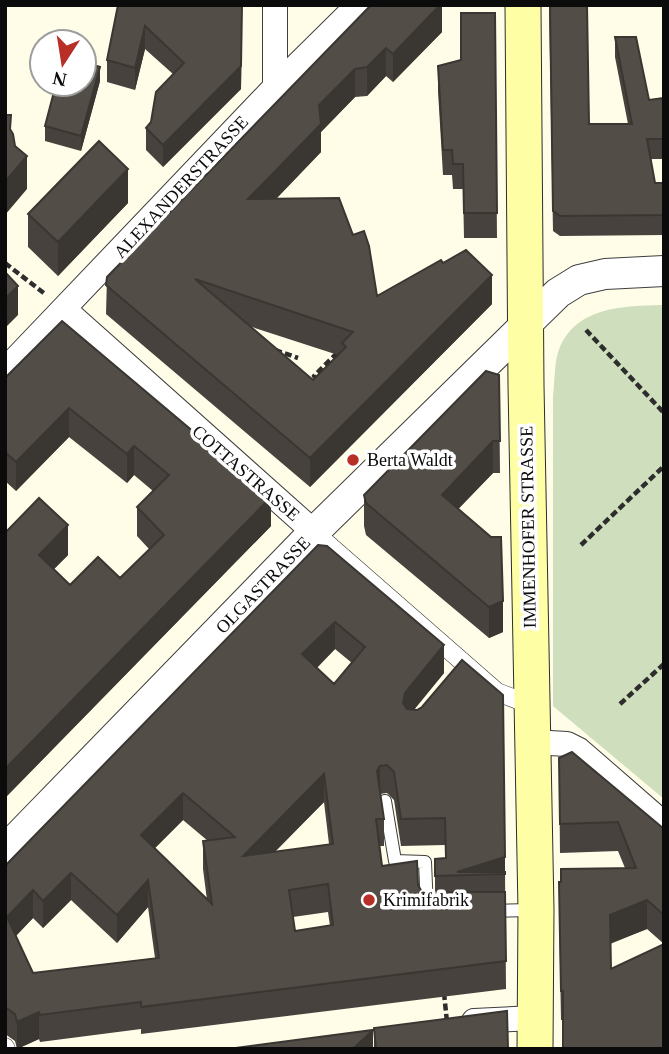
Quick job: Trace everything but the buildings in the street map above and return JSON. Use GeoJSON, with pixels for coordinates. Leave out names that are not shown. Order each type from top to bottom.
{"type":"FeatureCollection","features":[{"type":"Feature","properties":{"kind":"main road","name":"IMMENHOFER STRASSE"},"geometry":{"type":"LineString","coordinates":[[523,5],[536,910],[535,1033]]}},
{"type":"Feature","properties":{"kind":"street"},"geometry":{"type":"LineString","coordinates":[[275,5],[275,87]]}},
{"type":"Feature","properties":{"kind":"street","name":"ALEXANDERSTRASSE"},"geometry":{"type":"LineString","coordinates":[[5,370],[275,87],[358,5]]}},
{"type":"Feature","properties":{"kind":"street","name":"OLGASTRASSE"},"geometry":{"type":"LineString","coordinates":[[5,850],[314,532],[558,293],[579,280],[605,274],[664,271]]}},
{"type":"Feature","properties":{"kind":"street","name":"COTTASTRASSE"},"geometry":{"type":"LineString","coordinates":[[65,310],[314,532],[462,670],[497,692],[531,705]]}},
{"type":"Feature","properties":{"kind":"street"},"geometry":{"type":"LineString","coordinates":[[532,742],[567,744],[579,750],[664,824]]}},
{"type":"Feature","properties":{"kind":"street"},"geometry":{"type":"LineString","coordinates":[[447,1023],[535,1033]]}},
{"type":"Feature","properties":{"kind":"lane"},"geometry":{"type":"LineString","coordinates":[[385,801],[395,861],[425,862],[428,912],[441,912]]}},
{"type":"Feature","properties":{"kind":"lane"},"geometry":{"type":"LineString","coordinates":[[482,911],[536,910]]}},
{"type":"Feature","properties":{"kind":"path"},"geometry":{"type":"LineString","coordinates":[[5,263],[65,310]]}},
{"type":"Feature","properties":{"kind":"path"},"geometry":{"type":"LineString","coordinates":[[586,330],[664,412]]}},
{"type":"Feature","properties":{"kind":"path"},"geometry":{"type":"LineString","coordinates":[[263,346],[298,358]]}},
{"type":"Feature","properties":{"kind":"path"},"geometry":{"type":"LineString","coordinates":[[324,386],[314,376],[341,348]]}},
{"type":"Feature","properties":{"kind":"path"},"geometry":{"type":"LineString","coordinates":[[581,545],[664,466]]}},
{"type":"Feature","properties":{"kind":"path"},"geometry":{"type":"LineString","coordinates":[[621,704],[664,664]]}},
{"type":"Feature","properties":{"kind":"path"},"geometry":{"type":"LineString","coordinates":[[444,991],[447,1023]]}},
{"type":"Feature","properties":{"kind":"green space"},"geometry":{"type":"Polygon","coordinates":[[[664,305],[664,799],[553,706],[553,396],[558,352],[568,333],[578,323],[604,311],[664,305]]]}},
{"type":"Feature","properties":{"kind":"place","name":"Berta Waldt"},"geometry":{"type":"Point","coordinates":[353,460]}},
{"type":"Feature","properties":{"kind":"place","name":"Krimifabrik"},"geometry":{"type":"Point","coordinates":[369,900]}}]}
